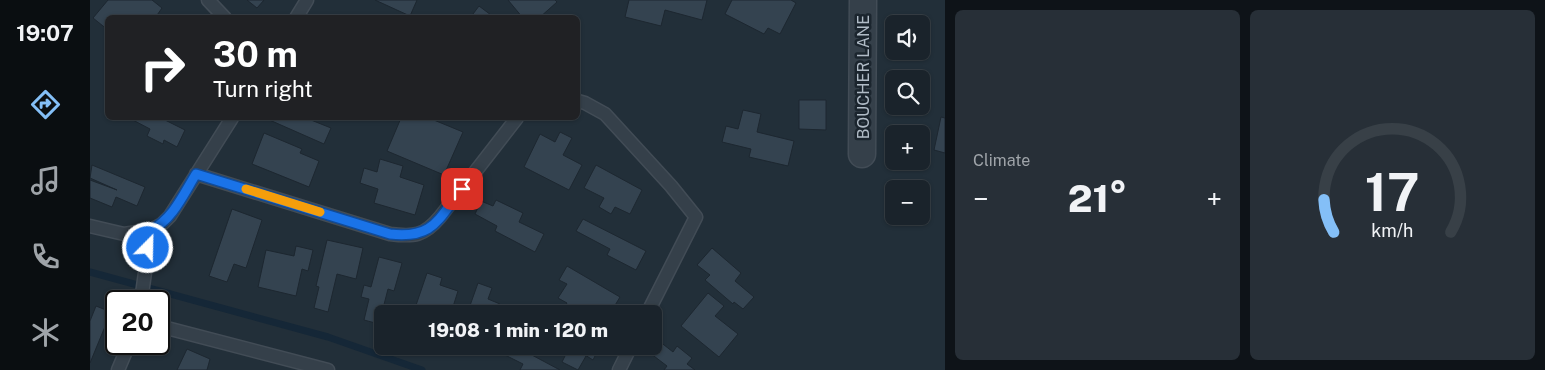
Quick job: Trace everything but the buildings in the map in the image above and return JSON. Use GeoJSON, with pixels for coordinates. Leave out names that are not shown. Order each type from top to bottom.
{"type":"FeatureCollection","features":[{"type":"Feature","properties":{"kind":"street","name":"BOUCHER LANE"},"geometry":{"type":"LineString","coordinates":[[862,154],[863,0]]}},
{"type":"Feature","properties":{"kind":"lane"},"geometry":{"type":"LineString","coordinates":[[208,0],[222,15]]}},
{"type":"Feature","properties":{"kind":"lane"},"geometry":{"type":"LineString","coordinates":[[298,15],[307,0]]}},
{"type":"Feature","properties":{"kind":"lane"},"geometry":{"type":"LineString","coordinates":[[580,102],[604,114],[671,186],[696,217],[652,305]]}},
{"type":"Feature","properties":{"kind":"lane"},"geometry":{"type":"LineString","coordinates":[[90,226],[124,234],[151,230],[162,224],[170,216],[231,120]]}},
{"type":"Feature","properties":{"kind":"lane"},"geometry":{"type":"LineString","coordinates":[[196,174],[390,234],[406,236],[418,234],[430,228],[440,218],[515,120]]}},
{"type":"Feature","properties":{"kind":"lane"},"geometry":{"type":"LineString","coordinates":[[143,290],[151,230]]}},
{"type":"Feature","properties":{"kind":"lane"},"geometry":{"type":"LineString","coordinates":[[170,329],[328,370]]}},
{"type":"Feature","properties":{"kind":"lane"},"geometry":{"type":"LineString","coordinates":[[118,370],[124,355]]}},
{"type":"Feature","properties":{"kind":"lane"},"geometry":{"type":"LineString","coordinates":[[619,370],[626,355]]}},
{"type":"Feature","properties":{"kind":"waterway"},"geometry":{"type":"LineString","coordinates":[[90,272],[328,337],[422,370]]}},
{"type":"Feature","properties":{"kind":"slow traffic"},"geometry":{"type":"LineString","coordinates":[[246,189],[320,212]]}},
{"type":"Feature","properties":{"kind":"route"},"geometry":{"type":"LineString","coordinates":[[148,248],[151,230],[162,224],[170,216],[196,174],[390,234],[406,236],[418,234],[430,228],[462,189]]}}]}
